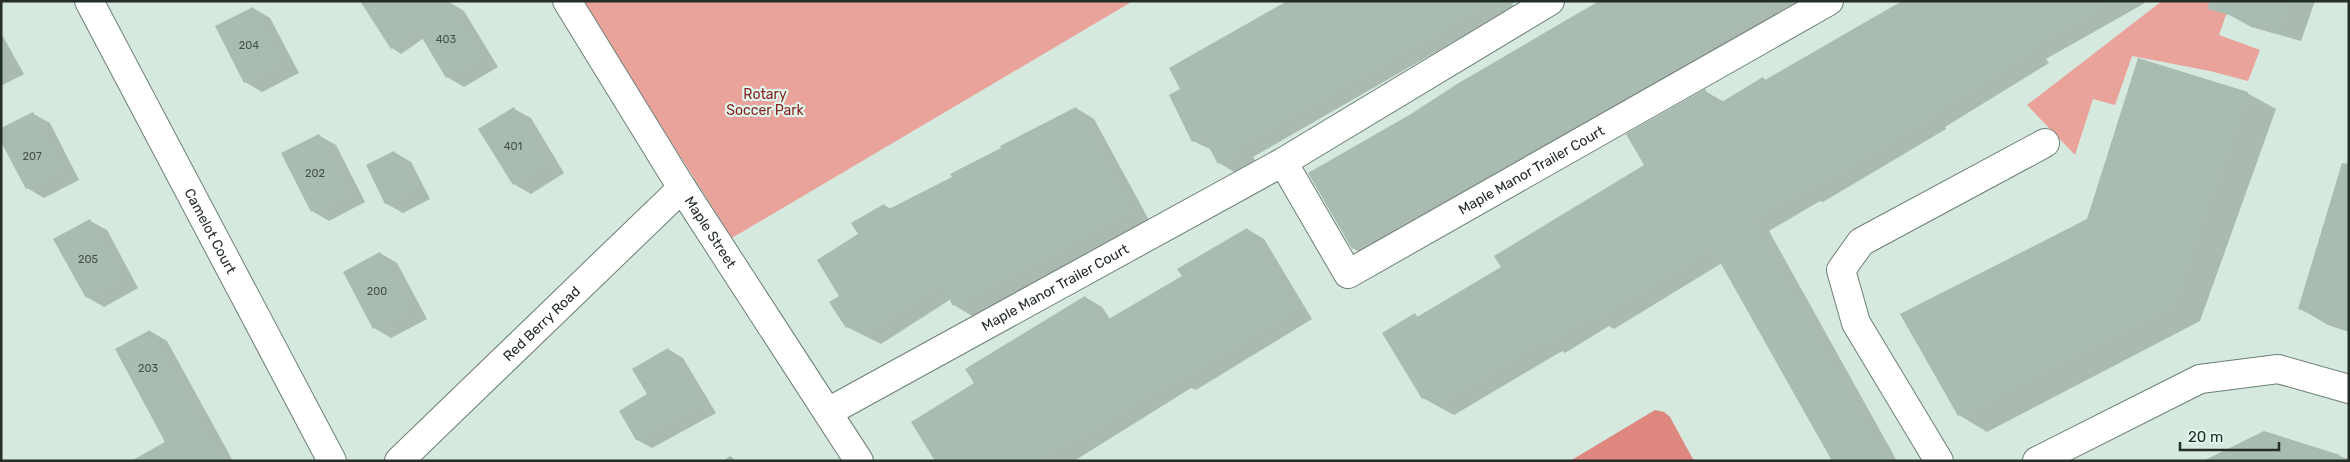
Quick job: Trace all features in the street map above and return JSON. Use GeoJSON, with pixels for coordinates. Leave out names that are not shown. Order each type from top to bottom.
{"type":"FeatureCollection","features":[{"type":"Feature","properties":{"kind":"street","name":"Camelot Court"},"geometry":{"type":"LineString","coordinates":[[89,1],[332,461]]}},
{"type":"Feature","properties":{"kind":"street","name":"Maple Street"},"geometry":{"type":"LineString","coordinates":[[567,1],[682,188],[859,461]]}},
{"type":"Feature","properties":{"kind":"street","name":"Maple Manor Trailer Court"},"geometry":{"type":"LineString","coordinates":[[828,412],[1283,162],[1550,1]]}},
{"type":"Feature","properties":{"kind":"street","name":"Maple Manor Trailer Court"},"geometry":{"type":"LineString","coordinates":[[1283,162],[1348,274],[1829,1]]}},
{"type":"Feature","properties":{"kind":"street"},"geometry":{"type":"LineString","coordinates":[[1939,461],[1856,323],[1841,270],[1861,242],[2045,143]]}},
{"type":"Feature","properties":{"kind":"street","name":"Red Berry Road"},"geometry":{"type":"LineString","coordinates":[[399,461],[682,188]]}},
{"type":"Feature","properties":{"kind":"street"},"geometry":{"type":"LineString","coordinates":[[2037,461],[2200,379],[2278,369],[2349,390]]}},
{"type":"Feature","properties":{"kind":"green space","name":"Rotary Soccer Park"},"geometry":{"type":"Polygon","coordinates":[[[582,1],[1133,1],[732,238],[582,1]]]}},
{"type":"Feature","properties":{"kind":"green space"},"geometry":{"type":"Polygon","coordinates":[[[2162,1],[2231,1],[2219,35],[2260,50],[2248,81],[2210,71],[2132,56],[2115,105],[2093,99],[2075,155],[2027,105],[2162,1]]]}},
{"type":"Feature","properties":{"kind":"shaded area"},"geometry":{"type":"Polygon","coordinates":[[[1655,410],[1664,412],[1670,417],[1694,461],[1570,461],[1655,410]]]}},
{"type":"Feature","properties":{"kind":"building"},"geometry":{"type":"Polygon","coordinates":[[[360,1],[448,1],[481,57],[446,78],[418,31],[391,49],[360,1]]]}},
{"type":"Feature","properties":{"kind":"building"},"geometry":{"type":"Polygon","coordinates":[[[1287,1],[1490,1],[1237,147],[1240,153],[1218,164],[1203,136],[1192,142],[1169,95],[1180,89],[1169,68],[1287,1]]]}},
{"type":"Feature","properties":{"kind":"building"},"geometry":{"type":"Polygon","coordinates":[[[1599,1],[1780,1],[1698,51],[1700,55],[1689,62],[1458,193],[1456,189],[1352,249],[1308,173],[1411,114],[1457,84],[1599,1]]]}},
{"type":"Feature","properties":{"kind":"building"},"geometry":{"type":"Polygon","coordinates":[[[1902,1],[2112,1],[2029,48],[2031,52],[1927,116],[1929,118],[1804,192],[1802,190],[1751,220],[1886,461],[1832,461],[1712,248],[1594,319],[1592,315],[1545,343],[1544,340],[1435,405],[1429,395],[1422,399],[1382,333],[1415,313],[1417,317],[1501,267],[1494,256],[1644,165],[1626,134],[1705,89],[1715,106],[1763,77],[1765,80],[1902,1]]]}},
{"type":"Feature","properties":{"kind":"building"},"geometry":{"type":"Polygon","coordinates":[[[2209,1],[2288,1],[2278,29],[2208,9],[2209,1]]]}},
{"type":"Feature","properties":{"kind":"building"},"geometry":{"type":"Polygon","coordinates":[[[253,7],[282,63],[244,83],[215,26],[253,7]]]}},
{"type":"Feature","properties":{"kind":"building"},"geometry":{"type":"Polygon","coordinates":[[[2138,58],[2248,92],[2172,305],[1958,416],[1900,314],[2087,219],[2138,58]]]}},
{"type":"Feature","properties":{"kind":"building"},"geometry":{"type":"Polygon","coordinates":[[[514,107],[548,163],[513,185],[478,129],[514,107]]]}},
{"type":"Feature","properties":{"kind":"building"},"geometry":{"type":"Polygon","coordinates":[[[1076,107],[1131,210],[953,306],[941,284],[862,334],[855,322],[846,328],[829,302],[839,296],[817,260],[858,234],[851,223],[884,204],[887,210],[952,177],[950,174],[1076,107]]]}},
{"type":"Feature","properties":{"kind":"building"},"geometry":{"type":"Polygon","coordinates":[[[33,112],[63,170],[26,189],[1,142],[1,128],[33,112]]]}},
{"type":"Feature","properties":{"kind":"building"},"geometry":{"type":"Polygon","coordinates":[[[319,134],[349,192],[311,212],[281,153],[319,134]]]}},
{"type":"Feature","properties":{"kind":"building"},"geometry":{"type":"Polygon","coordinates":[[[394,151],[414,189],[385,204],[366,165],[394,151]]]}},
{"type":"Feature","properties":{"kind":"building"},"geometry":{"type":"Polygon","coordinates":[[[2342,163],[2349,164],[2349,326],[2298,309],[2342,163]]]}},
{"type":"Feature","properties":{"kind":"building"},"geometry":{"type":"Polygon","coordinates":[[[90,219],[122,278],[86,298],[53,239],[90,219]]]}},
{"type":"Feature","properties":{"kind":"building"},"geometry":{"type":"Polygon","coordinates":[[[1247,228],[1296,309],[1177,381],[1175,378],[1075,440],[1073,437],[1034,461],[935,461],[911,422],[974,383],[965,369],[1085,296],[1102,323],[1182,276],[1177,269],[1247,228]]]}},
{"type":"Feature","properties":{"kind":"building"},"geometry":{"type":"Polygon","coordinates":[[[380,252],[410,309],[373,329],[343,272],[380,252]]]}},
{"type":"Feature","properties":{"kind":"building"},"geometry":{"type":"Polygon","coordinates":[[[150,330],[222,461],[131,461],[165,442],[115,349],[150,330]]]}},
{"type":"Feature","properties":{"kind":"building"},"geometry":{"type":"Polygon","coordinates":[[[668,348],[702,404],[636,440],[619,411],[647,394],[632,369],[668,348]]]}},
{"type":"Feature","properties":{"kind":"building"},"geometry":{"type":"Polygon","coordinates":[[[2264,431],[2340,455],[2339,461],[2203,461],[2264,431]]]}}]}
